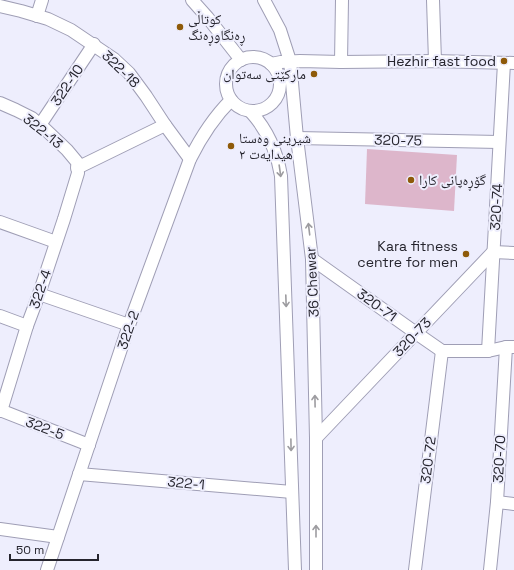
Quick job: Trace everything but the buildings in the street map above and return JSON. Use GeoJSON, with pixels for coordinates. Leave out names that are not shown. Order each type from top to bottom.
{"type":"FeatureCollection","features":[{"type":"Feature","properties":{"kind":"street"},"geometry":{"type":"LineString","coordinates":[[37,16],[42,0]]}},
{"type":"Feature","properties":{"kind":"street"},"geometry":{"type":"LineString","coordinates":[[192,0],[241,60]]}},
{"type":"Feature","properties":{"kind":"street","name":"36 Chewar"},"geometry":{"type":"LineString","coordinates":[[264,0],[280,30],[290,61],[297,138],[312,259],[316,438],[316,570]]}},
{"type":"Feature","properties":{"kind":"street"},"geometry":{"type":"LineString","coordinates":[[341,62],[342,0]]}},
{"type":"Feature","properties":{"kind":"street"},"geometry":{"type":"LineString","coordinates":[[432,0],[435,61]]}},
{"type":"Feature","properties":{"kind":"street","name":"322-18"},"geometry":{"type":"LineString","coordinates":[[0,6],[48,19],[71,30],[114,58],[146,96],[190,159]]}},
{"type":"Feature","properties":{"kind":"street","name":"322-10"},"geometry":{"type":"LineString","coordinates":[[40,125],[94,44]]}},
{"type":"Feature","properties":{"kind":"street"},"geometry":{"type":"LineString","coordinates":[[280,81],[276,99],[261,111],[251,112],[236,106],[227,93],[225,86],[226,78],[234,64],[241,60],[257,57],[271,64],[277,72],[280,81],[294,100]]}},
{"type":"Feature","properties":{"kind":"street"},"geometry":{"type":"LineString","coordinates":[[271,64],[290,61],[435,61],[509,63]]}},
{"type":"Feature","properties":{"kind":"street","name":"320-74"},"geometry":{"type":"LineString","coordinates":[[488,351],[500,142],[509,63]]}},
{"type":"Feature","properties":{"kind":"street","name":"322-2"},"geometry":{"type":"LineString","coordinates":[[47,570],[129,324],[190,159],[207,128],[231,100]]}},
{"type":"Feature","properties":{"kind":"street","name":"322-13"},"geometry":{"type":"LineString","coordinates":[[0,103],[32,118],[67,150],[77,162],[78,168]]}},
{"type":"Feature","properties":{"kind":"street"},"geometry":{"type":"LineString","coordinates":[[251,112],[259,121],[272,142],[278,158],[281,176],[295,570]]}},
{"type":"Feature","properties":{"kind":"street"},"geometry":{"type":"LineString","coordinates":[[78,168],[165,125]]}},
{"type":"Feature","properties":{"kind":"street","name":"320-75"},"geometry":{"type":"LineString","coordinates":[[297,138],[500,142]]}},
{"type":"Feature","properties":{"kind":"street","name":"322-4"},"geometry":{"type":"LineString","coordinates":[[0,410],[78,174],[78,168]]}},
{"type":"Feature","properties":{"kind":"street"},"geometry":{"type":"LineString","coordinates":[[0,222],[56,242]]}},
{"type":"Feature","properties":{"kind":"street"},"geometry":{"type":"LineString","coordinates":[[493,252],[514,253]]}},
{"type":"Feature","properties":{"kind":"street","name":"320-73"},"geometry":{"type":"LineString","coordinates":[[316,438],[493,252]]}},
{"type":"Feature","properties":{"kind":"street","name":"320-71"},"geometry":{"type":"LineString","coordinates":[[312,259],[442,351]]}},
{"type":"Feature","properties":{"kind":"street"},"geometry":{"type":"LineString","coordinates":[[39,294],[129,324]]}},
{"type":"Feature","properties":{"kind":"street"},"geometry":{"type":"LineString","coordinates":[[0,316],[28,326]]}},
{"type":"Feature","properties":{"kind":"street"},"geometry":{"type":"LineString","coordinates":[[442,351],[488,351],[510,347]]}},
{"type":"Feature","properties":{"kind":"street","name":"320-70"},"geometry":{"type":"LineString","coordinates":[[490,570],[510,347]]}},
{"type":"Feature","properties":{"kind":"street","name":"320-72"},"geometry":{"type":"LineString","coordinates":[[415,570],[442,351]]}},
{"type":"Feature","properties":{"kind":"street","name":"322-5"},"geometry":{"type":"LineString","coordinates":[[0,410],[89,445]]}},
{"type":"Feature","properties":{"kind":"street","name":"322-1"},"geometry":{"type":"LineString","coordinates":[[80,474],[292,492]]}},
{"type":"Feature","properties":{"kind":"street"},"geometry":{"type":"LineString","coordinates":[[497,502],[514,504]]}},
{"type":"Feature","properties":{"kind":"street"},"geometry":{"type":"LineString","coordinates":[[0,529],[58,537]]}},
{"type":"Feature","properties":{"kind":"shaded area","name":"گۆڕەپانی کارا"},"geometry":{"type":"Polygon","coordinates":[[[367,149],[457,155],[454,211],[365,204],[367,149]]]}},
{"type":"Feature","properties":{"kind":"place","name":"کوتاڵی ڕەنگاوڕەنگ"},"geometry":{"type":"Point","coordinates":[180,27]}},
{"type":"Feature","properties":{"kind":"place","name":"Hezhir fast food"},"geometry":{"type":"Point","coordinates":[504,61]}},
{"type":"Feature","properties":{"kind":"place","name":"مارکێتی سەتوان"},"geometry":{"type":"Point","coordinates":[314,74]}},
{"type":"Feature","properties":{"kind":"place","name":"شیرینی وەستا هیدایەت ٢"},"geometry":{"type":"Point","coordinates":[231,146]}},
{"type":"Feature","properties":{"kind":"place","name":"گۆڕەپانی کارا"},"geometry":{"type":"Point","coordinates":[411,180]}},
{"type":"Feature","properties":{"kind":"place","name":"Kara fitness centre for men"},"geometry":{"type":"Point","coordinates":[466,254]}}]}
